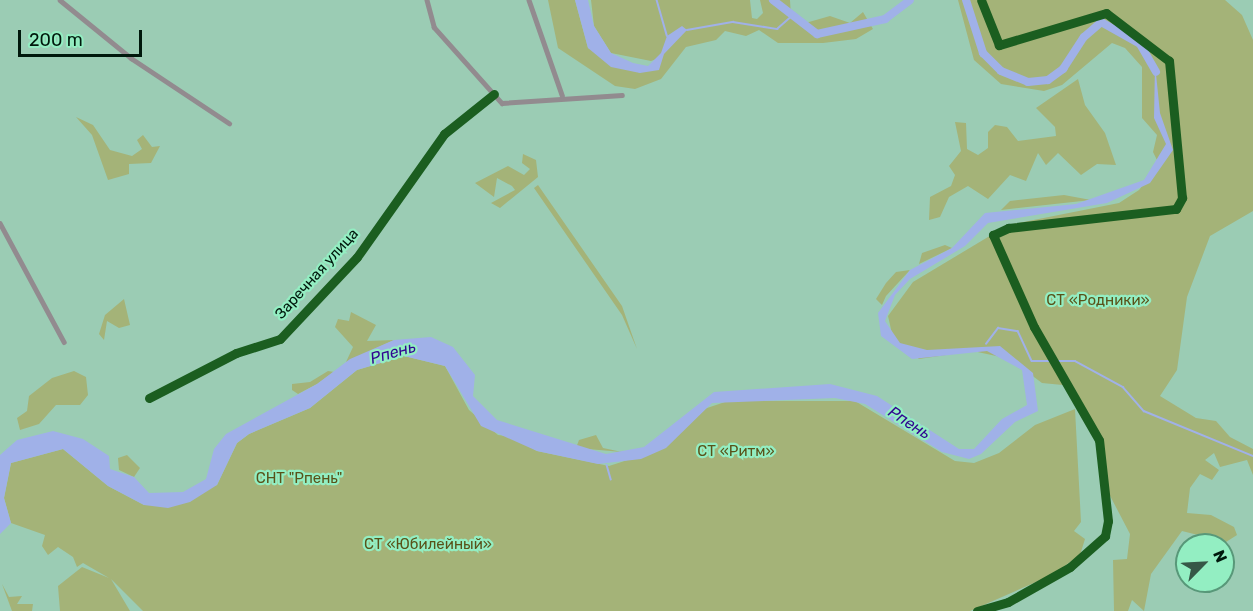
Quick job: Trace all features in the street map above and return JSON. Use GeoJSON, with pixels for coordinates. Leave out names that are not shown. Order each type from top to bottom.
{"type":"FeatureCollection","features":[{"type":"Feature","properties":{"kind":"street"},"geometry":{"type":"LineString","coordinates":[[60,0],[150,71],[229,123]]}},
{"type":"Feature","properties":{"kind":"street"},"geometry":{"type":"LineString","coordinates":[[427,0],[434,27],[494,94],[511,105],[562,95],[622,95]]}},
{"type":"Feature","properties":{"kind":"street"},"geometry":{"type":"LineString","coordinates":[[529,0],[562,95]]}},
{"type":"Feature","properties":{"kind":"street"},"geometry":{"type":"LineString","coordinates":[[977,611],[1008,602],[1070,567],[1105,536],[1108,521],[1099,440],[1034,327],[993,235],[1008,228],[1176,209],[1182,198],[1170,61],[1106,13],[999,45],[981,0]]}},
{"type":"Feature","properties":{"kind":"street","name":"Заречная улица"},"geometry":{"type":"LineString","coordinates":[[149,398],[236,353],[280,339],[357,256],[444,134],[494,94]]}},
{"type":"Feature","properties":{"kind":"street"},"geometry":{"type":"LineString","coordinates":[[0,223],[64,342]]}},
{"type":"Feature","properties":{"kind":"green space"},"geometry":{"type":"Polygon","coordinates":[[[548,0],[575,0],[588,48],[640,73],[662,57],[651,61],[611,53],[594,26],[591,0],[750,0],[752,18],[757,19],[763,13],[760,0],[790,0],[791,17],[802,24],[830,16],[850,23],[863,12],[873,29],[856,39],[823,43],[778,43],[759,30],[746,36],[725,31],[716,40],[686,47],[661,79],[635,89],[615,86],[558,48],[548,0]]]}},
{"type":"Feature","properties":{"kind":"green space","name":"СТ «Родники»"},"geometry":{"type":"Polygon","coordinates":[[[958,0],[1225,0],[1242,15],[1253,40],[1253,211],[1210,236],[1187,297],[1177,370],[1160,396],[1196,418],[1216,421],[1230,437],[1253,449],[1253,475],[1247,460],[1220,467],[1214,453],[1205,460],[1219,470],[1212,480],[1200,474],[1190,488],[1187,513],[1211,515],[1234,527],[1237,535],[1235,536],[1235,533],[1182,531],[1175,533],[1175,541],[1151,574],[1144,611],[1132,600],[1128,611],[1114,611],[1113,560],[1127,559],[1130,534],[1106,488],[1102,438],[1073,386],[1042,383],[1010,359],[973,351],[919,359],[893,338],[888,316],[913,282],[1008,225],[1119,203],[1139,190],[1167,155],[1165,148],[1158,162],[1153,152],[1157,135],[1142,118],[1142,67],[1125,48],[1112,43],[1062,85],[1044,91],[1001,84],[974,60],[958,0]]]}},
{"type":"Feature","properties":{"kind":"green space"},"geometry":{"type":"Polygon","coordinates":[[[1078,79],[1085,105],[1105,133],[1116,165],[1097,164],[1081,175],[1058,153],[1046,165],[1038,153],[1026,181],[1010,175],[988,199],[968,186],[949,197],[940,217],[929,220],[930,197],[951,186],[955,175],[949,166],[961,151],[955,122],[966,123],[967,149],[978,155],[988,148],[988,132],[995,125],[1007,127],[1018,141],[1056,136],[1055,127],[1036,108],[1078,79]]]}},
{"type":"Feature","properties":{"kind":"green space"},"geometry":{"type":"Polygon","coordinates":[[[76,117],[93,125],[110,150],[132,156],[142,149],[137,140],[143,135],[152,147],[160,146],[151,163],[129,164],[129,174],[108,180],[92,135],[76,117]]]}},
{"type":"Feature","properties":{"kind":"green space"},"geometry":{"type":"Polygon","coordinates":[[[523,154],[536,160],[538,177],[500,208],[491,203],[515,190],[512,186],[497,178],[494,197],[475,183],[508,166],[524,175],[530,169],[522,163],[523,154]]]}},
{"type":"Feature","properties":{"kind":"green space"},"geometry":{"type":"Polygon","coordinates":[[[538,185],[622,306],[637,349],[622,315],[534,188],[538,185]]]}},
{"type":"Feature","properties":{"kind":"green space"},"geometry":{"type":"Polygon","coordinates":[[[1064,195],[1091,200],[1001,210],[1010,201],[1064,195]]]}},
{"type":"Feature","properties":{"kind":"green space"},"geometry":{"type":"Polygon","coordinates":[[[945,245],[952,248],[919,264],[922,253],[945,245]]]}},
{"type":"Feature","properties":{"kind":"green space"},"geometry":{"type":"Polygon","coordinates":[[[910,270],[886,296],[882,305],[876,299],[886,283],[896,272],[910,270]]]}},
{"type":"Feature","properties":{"kind":"green space"},"geometry":{"type":"Polygon","coordinates":[[[124,299],[130,325],[119,328],[107,321],[104,340],[99,334],[105,315],[124,299]]]}},
{"type":"Feature","properties":{"kind":"green space"},"geometry":{"type":"Polygon","coordinates":[[[351,312],[376,325],[367,341],[394,340],[346,362],[353,347],[335,327],[338,319],[349,321],[351,312]]]}},
{"type":"Feature","properties":{"kind":"green space"},"geometry":{"type":"Polygon","coordinates":[[[404,356],[445,366],[469,410],[498,435],[513,437],[537,451],[609,466],[665,448],[701,410],[728,401],[855,401],[955,461],[974,463],[999,453],[1035,425],[1075,409],[1081,522],[1074,531],[1085,539],[1080,555],[1052,575],[970,611],[143,611],[111,579],[130,611],[60,611],[58,586],[82,567],[109,578],[83,563],[77,567],[73,557],[58,547],[48,555],[42,546],[45,535],[11,523],[4,498],[11,463],[63,449],[108,486],[144,505],[217,485],[237,443],[249,434],[310,408],[357,370],[404,356]]]}},
{"type":"Feature","properties":{"kind":"green space"},"geometry":{"type":"Polygon","coordinates":[[[74,371],[86,377],[88,395],[80,405],[56,405],[39,424],[20,430],[17,418],[27,411],[29,396],[52,378],[74,371]]]}},
{"type":"Feature","properties":{"kind":"green space"},"geometry":{"type":"Polygon","coordinates":[[[328,371],[334,372],[317,384],[298,394],[292,390],[292,384],[310,382],[328,371]]]}},
{"type":"Feature","properties":{"kind":"green space"},"geometry":{"type":"Polygon","coordinates":[[[596,435],[603,448],[622,452],[576,448],[579,440],[596,435]]]}},
{"type":"Feature","properties":{"kind":"green space"},"geometry":{"type":"Polygon","coordinates":[[[127,455],[140,468],[134,477],[119,470],[118,458],[127,455]]]}},
{"type":"Feature","properties":{"kind":"green space"},"geometry":{"type":"Polygon","coordinates":[[[2,584],[9,597],[22,596],[17,604],[33,604],[32,611],[12,611],[2,584]]]}},
{"type":"Feature","properties":{"kind":"water"},"geometry":{"type":"Polygon","coordinates":[[[575,0],[588,0],[594,26],[611,53],[633,63],[648,66],[661,53],[667,36],[682,26],[687,30],[664,54],[659,70],[640,73],[611,67],[588,48],[575,0]]]}},
{"type":"Feature","properties":{"kind":"water"},"geometry":{"type":"Polygon","coordinates":[[[1155,64],[1160,113],[1173,150],[1150,183],[1107,203],[988,223],[965,246],[910,279],[895,295],[885,321],[900,343],[927,350],[1000,346],[1033,373],[1038,411],[1015,422],[981,454],[969,459],[942,452],[865,404],[835,398],[712,403],[666,448],[641,459],[598,464],[537,451],[481,426],[445,366],[404,356],[357,370],[310,408],[249,434],[237,443],[217,485],[190,502],[168,508],[144,505],[108,486],[63,449],[11,463],[4,498],[11,523],[0,534],[0,455],[17,440],[53,431],[83,439],[109,456],[110,469],[134,477],[149,493],[183,492],[206,479],[214,449],[226,434],[317,384],[350,359],[394,340],[431,337],[453,347],[475,375],[473,396],[497,420],[606,454],[644,447],[714,392],[830,384],[877,396],[959,449],[974,449],[1002,419],[1027,405],[1022,370],[987,351],[912,359],[881,336],[878,313],[910,270],[952,248],[985,213],[1076,204],[1144,180],[1166,144],[1154,118],[1155,64]]]}},
{"type":"Feature","properties":{"kind":"waterway"},"geometry":{"type":"LineString","coordinates":[[657,0],[667,36]]}},
{"type":"Feature","properties":{"kind":"waterway","name":"Рпень"},"geometry":{"type":"LineString","coordinates":[[773,0],[817,34],[885,19],[910,0]]}},
{"type":"Feature","properties":{"kind":"waterway","name":"Рпень"},"geometry":{"type":"LineString","coordinates":[[966,0],[983,53],[1001,71],[1028,82],[1048,80],[1063,69],[1084,37],[1101,22],[1140,44],[1156,72]]}},
{"type":"Feature","properties":{"kind":"waterway"},"geometry":{"type":"LineString","coordinates":[[687,30],[733,22],[777,29],[791,17]]}},
{"type":"Feature","properties":{"kind":"waterway"},"geometry":{"type":"LineString","coordinates":[[986,344],[998,328],[1018,331],[1032,361],[1075,361],[1123,387],[1144,411],[1253,456]]}},
{"type":"Feature","properties":{"kind":"waterway"},"geometry":{"type":"LineString","coordinates":[[607,465],[611,479]]}},
{"type":"Feature","properties":{"kind":"cycle path"},"geometry":{"type":"LineString","coordinates":[[977,611],[1008,602],[1070,567],[1105,536],[1108,521],[1099,440],[1034,327],[993,235],[1008,228],[1176,209],[1182,198],[1169,61],[1106,13],[999,45],[981,0]]}},
{"type":"Feature","properties":{"kind":"cycle path"},"geometry":{"type":"LineString","coordinates":[[149,398],[236,353],[280,339],[357,257],[444,134],[494,94]]}},
{"type":"Feature","properties":{"kind":"park label","name":"СТ «Ритм»"},"geometry":{"type":"Point","coordinates":[736,452]}},
{"type":"Feature","properties":{"kind":"park label","name":"СНТ \"Рпень\""},"geometry":{"type":"Point","coordinates":[299,479]}},
{"type":"Feature","properties":{"kind":"park label","name":"СТ «Юбилейный»"},"geometry":{"type":"Point","coordinates":[428,545]}}]}
